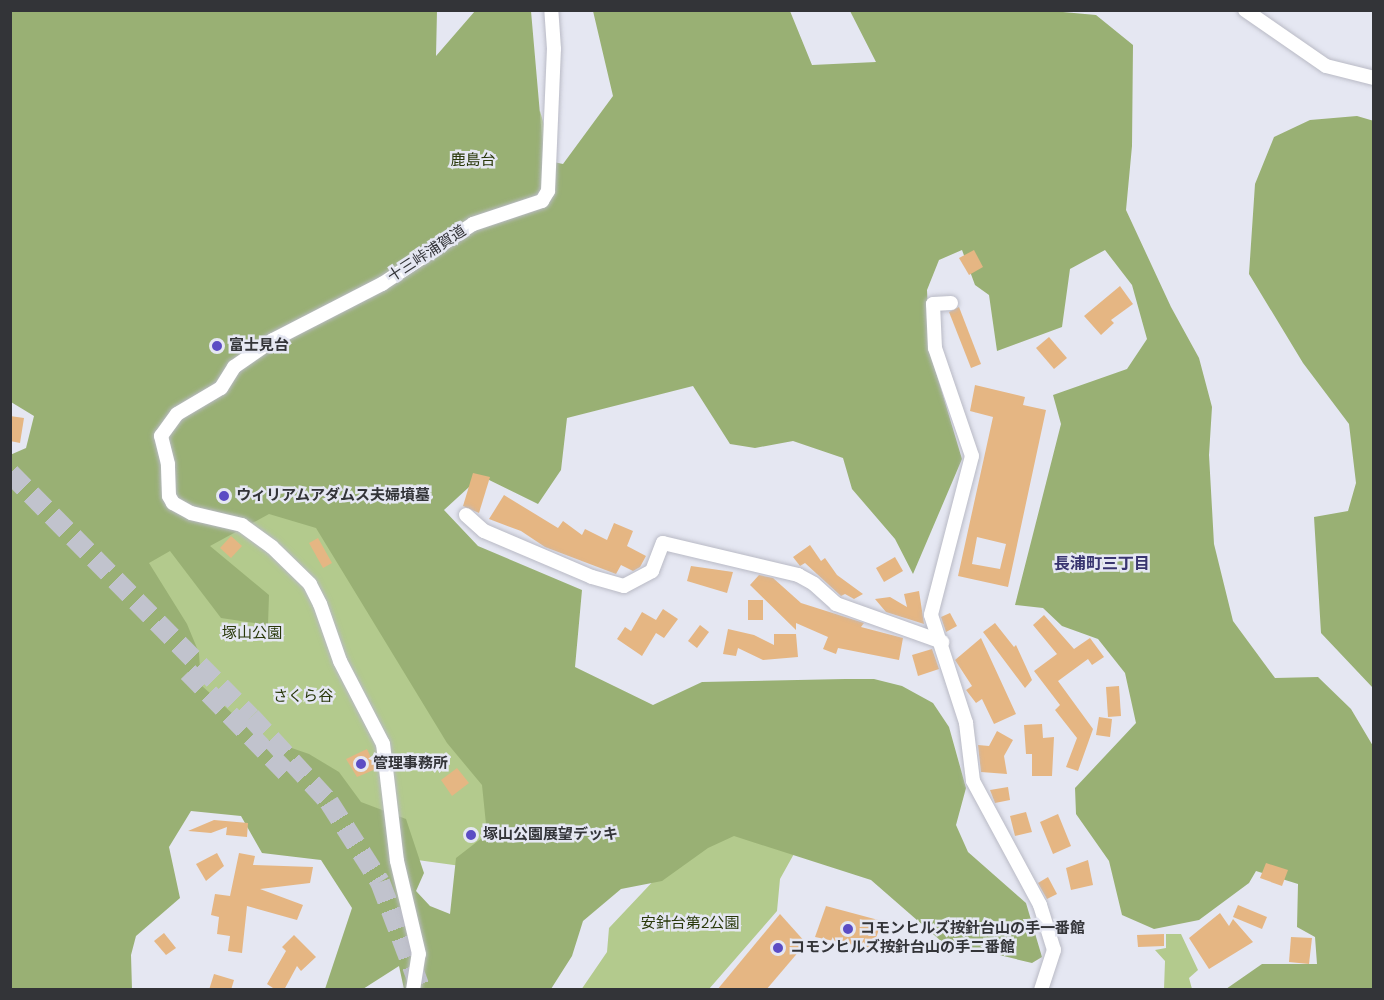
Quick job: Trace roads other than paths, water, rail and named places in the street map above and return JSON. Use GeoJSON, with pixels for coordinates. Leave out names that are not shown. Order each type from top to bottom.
{"type":"FeatureCollection","features":[{"type":"Feature","properties":{"kind":"street","name":"十三峠浦賀道"},"geometry":{"type":"LineString","coordinates":[[413,990],[419,954],[397,861],[383,744],[340,661],[320,604],[310,584],[242,525],[191,513],[169,496],[168,464],[160,442],[164,429],[177,414],[221,388],[238,364],[288,330],[382,284],[473,224],[542,201],[548,191],[554,49],[551,10]]}},
{"type":"Feature","properties":{"kind":"street"},"geometry":{"type":"LineString","coordinates":[[1245,10],[1326,66],[1374,78]]}},
{"type":"Feature","properties":{"kind":"street"},"geometry":{"type":"LineString","coordinates":[[951,303],[933,304],[935,348],[972,456],[931,615],[942,642],[966,723],[973,781],[1040,905],[1054,950],[1039,988]]}},
{"type":"Feature","properties":{"kind":"street"},"geometry":{"type":"LineString","coordinates":[[466,515],[484,531],[592,577],[624,586],[652,571],[663,543],[798,575],[847,609],[942,642]]}},
{"type":"Feature","properties":{"kind":"tunnel"},"geometry":{"type":"LineString","coordinates":[[10,473],[251,717],[329,802],[380,882],[421,990]]}},
{"type":"Feature","properties":{"kind":"tunnel"},"geometry":{"type":"LineString","coordinates":[[188,672],[289,775]]}},
{"type":"Feature","properties":{"kind":"place","name":"富士見台"},"geometry":{"type":"Point","coordinates":[217,346]}},
{"type":"Feature","properties":{"kind":"place","name":"ウィリアムアダムス夫婦墳墓"},"geometry":{"type":"Point","coordinates":[224,496]}},
{"type":"Feature","properties":{"kind":"place","name":"管理事務所"},"geometry":{"type":"Point","coordinates":[361,764]}},
{"type":"Feature","properties":{"kind":"place","name":"塚山公園展望デッキ"},"geometry":{"type":"Point","coordinates":[471,835]}},
{"type":"Feature","properties":{"kind":"place","name":"コモンヒルズ按針台山の手一番館"},"geometry":{"type":"Point","coordinates":[848,929]}},
{"type":"Feature","properties":{"kind":"place","name":"コモンヒルズ按針台山の手二番館"},"geometry":{"type":"Point","coordinates":[778,948]}},
{"type":"Feature","properties":{"kind":"district","name":"長浦町三丁目"},"geometry":{"type":"Point","coordinates":[1102,564]}},
{"type":"Feature","properties":{"kind":"park label","name":"鹿島台"},"geometry":{"type":"Point","coordinates":[473,161]}},
{"type":"Feature","properties":{"kind":"park label","name":"塚山公園"},"geometry":{"type":"Point","coordinates":[252,634]}},
{"type":"Feature","properties":{"kind":"park label","name":"さくら谷"},"geometry":{"type":"Point","coordinates":[303,697]}},
{"type":"Feature","properties":{"kind":"park label","name":"安針台第2公園"},"geometry":{"type":"Point","coordinates":[690,924]}}]}
